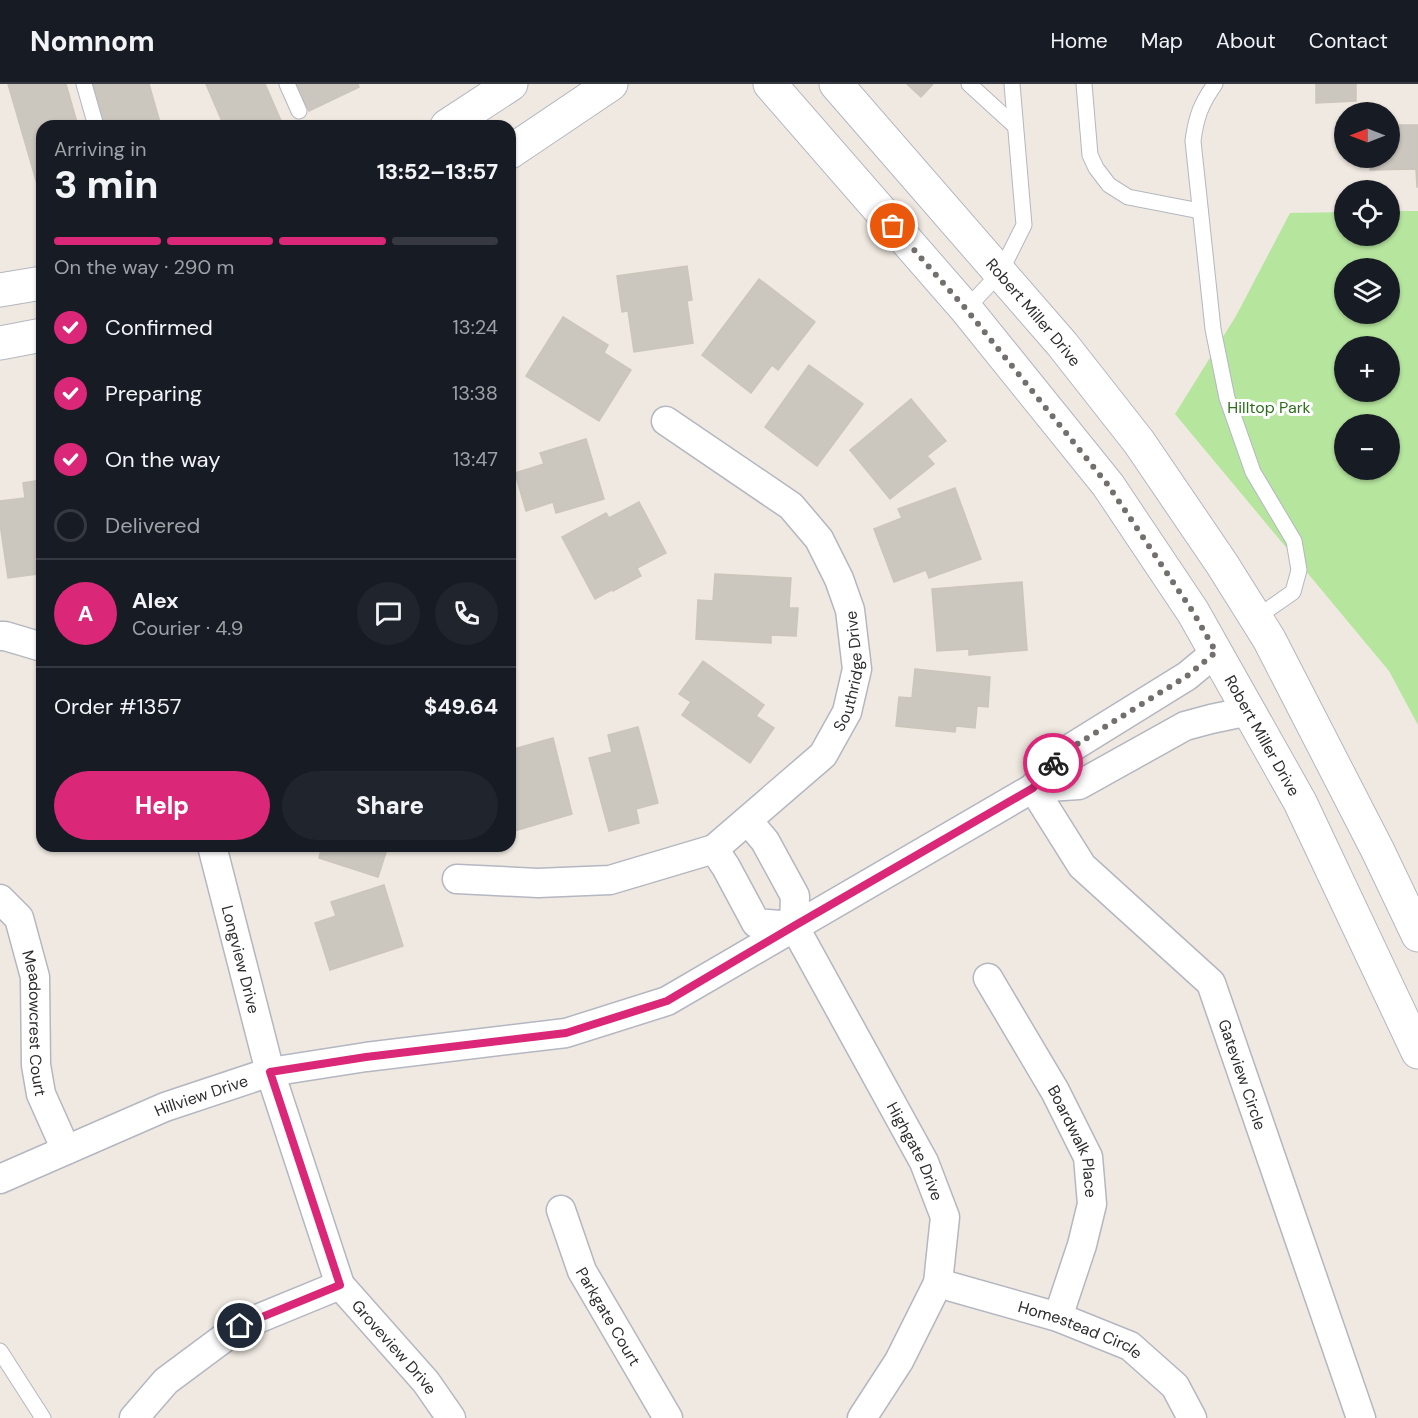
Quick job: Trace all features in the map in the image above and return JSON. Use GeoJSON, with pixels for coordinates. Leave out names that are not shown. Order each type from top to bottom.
{"type":"FeatureCollection","features":[{"type":"Feature","properties":{"kind":"main road"},"geometry":{"type":"LineString","coordinates":[[456,120],[511,84]]}},
{"type":"Feature","properties":{"kind":"main road","name":"Robert Miller Drive"},"geometry":{"type":"LineString","coordinates":[[770,84],[966,309],[1108,485],[1193,612],[1300,802],[1418,1052]]}},
{"type":"Feature","properties":{"kind":"main road","name":"Robert Miller Drive"},"geometry":{"type":"LineString","coordinates":[[838,85],[1062,344],[1139,442],[1269,639],[1418,934]]}},
{"type":"Feature","properties":{"kind":"main road"},"geometry":{"type":"LineString","coordinates":[[516,148],[610,86]]}},
{"type":"Feature","properties":{"kind":"main road"},"geometry":{"type":"LineString","coordinates":[[0,290],[36,284]]}},
{"type":"Feature","properties":{"kind":"main road"},"geometry":{"type":"LineString","coordinates":[[0,343],[36,336]]}},
{"type":"Feature","properties":{"kind":"street","name":"Southridge Drive"},"geometry":{"type":"LineString","coordinates":[[457,879],[538,883],[610,880],[714,849],[823,755],[847,712],[857,669],[850,610],[839,579],[819,539],[791,506],[666,421]]}},
{"type":"Feature","properties":{"kind":"street"},"geometry":{"type":"LineString","coordinates":[[0,636],[36,645]]}},
{"type":"Feature","properties":{"kind":"street"},"geometry":{"type":"LineString","coordinates":[[1033,788],[1058,756],[1187,676],[1216,652]]}},
{"type":"Feature","properties":{"kind":"street"},"geometry":{"type":"LineString","coordinates":[[1033,788],[1079,785],[1185,726],[1249,711]]}},
{"type":"Feature","properties":{"kind":"street","name":"Hillview Drive"},"geometry":{"type":"LineString","coordinates":[[0,1179],[165,1107],[270,1072],[366,1057],[566,1033],[667,1001],[1033,788]]}},
{"type":"Feature","properties":{"kind":"street","name":"Gateview Circle"},"geometry":{"type":"LineString","coordinates":[[1033,788],[1082,866],[1210,983],[1361,1418]]}},
{"type":"Feature","properties":{"kind":"street"},"geometry":{"type":"LineString","coordinates":[[714,849],[756,923],[794,926],[795,896],[765,842],[748,820]]}},
{"type":"Feature","properties":{"kind":"street","name":"Longview Drive"},"geometry":{"type":"LineString","coordinates":[[214,852],[270,1072]]}},
{"type":"Feature","properties":{"kind":"street","name":"Meadowcrest Court"},"geometry":{"type":"LineString","coordinates":[[0,899],[19,918],[35,977],[36,1065],[41,1094],[66,1150]]}},
{"type":"Feature","properties":{"kind":"street","name":"Highgate Drive"},"geometry":{"type":"LineString","coordinates":[[794,926],[924,1162],[945,1217],[938,1283],[899,1361],[862,1418]]}},
{"type":"Feature","properties":{"kind":"street","name":"Boardwalk Place"},"geometry":{"type":"LineString","coordinates":[[988,978],[1055,1090],[1088,1157],[1092,1204],[1082,1245],[1058,1317]]}},
{"type":"Feature","properties":{"kind":"street","name":"Groveview Drive"},"geometry":{"type":"LineString","coordinates":[[270,1072],[340,1285],[426,1382],[451,1418]]}},
{"type":"Feature","properties":{"kind":"street","name":"Parkgate Court"},"geometry":{"type":"LineString","coordinates":[[561,1210],[582,1271],[668,1418]]}},
{"type":"Feature","properties":{"kind":"street","name":"Homestead Circle"},"geometry":{"type":"LineString","coordinates":[[938,1283],[1058,1317],[1130,1346],[1175,1386],[1192,1418]]}},
{"type":"Feature","properties":{"kind":"street"},"geometry":{"type":"LineString","coordinates":[[145,1415],[166,1382],[240,1326],[340,1285]]}},
{"type":"Feature","properties":{"kind":"lane"},"geometry":{"type":"LineString","coordinates":[[84,84],[94,120]]}},
{"type":"Feature","properties":{"kind":"lane"},"geometry":{"type":"LineString","coordinates":[[287,84],[299,111]]}},
{"type":"Feature","properties":{"kind":"lane"},"geometry":{"type":"LineString","coordinates":[[969,84],[1015,126]]}},
{"type":"Feature","properties":{"kind":"lane"},"geometry":{"type":"LineString","coordinates":[[966,309],[1000,273],[1024,225],[1012,84]]}},
{"type":"Feature","properties":{"kind":"lane"},"geometry":{"type":"LineString","coordinates":[[1084,84],[1090,155],[1096,168],[1109,184],[1128,197],[1200,211]]}},
{"type":"Feature","properties":{"kind":"lane"},"geometry":{"type":"LineString","coordinates":[[1215,84],[1202,104],[1193,141],[1213,329],[1227,398],[1253,472],[1294,541],[1299,570],[1293,592],[1256,618]]}},
{"type":"Feature","properties":{"kind":"lane"},"geometry":{"type":"LineString","coordinates":[[0,1351],[43,1418]]}},
{"type":"Feature","properties":{"kind":"green space","name":"Hilltop Park"},"geometry":{"type":"Polygon","coordinates":[[[1400,211],[1418,211],[1418,725],[1389,671],[1175,414],[1236,316],[1290,213],[1334,212],[1334,246],[1400,246],[1400,211]]]}},
{"type":"Feature","properties":{"kind":"building"},"geometry":{"type":"Polygon","coordinates":[[[8,84],[66,84],[76,120],[36,120],[36,180],[8,84]]]}},
{"type":"Feature","properties":{"kind":"building"},"geometry":{"type":"Polygon","coordinates":[[[93,84],[149,84],[159,120],[103,120],[93,84]]]}},
{"type":"Feature","properties":{"kind":"building"},"geometry":{"type":"Polygon","coordinates":[[[206,84],[265,84],[281,120],[221,120],[206,84]]]}},
{"type":"Feature","properties":{"kind":"building"},"geometry":{"type":"Polygon","coordinates":[[[296,84],[358,84],[359,87],[309,111],[296,84]]]}},
{"type":"Feature","properties":{"kind":"building"},"geometry":{"type":"Polygon","coordinates":[[[907,84],[933,84],[921,97],[907,84]]]}},
{"type":"Feature","properties":{"kind":"building"},"geometry":{"type":"Polygon","coordinates":[[[1316,84],[1356,84],[1356,101],[1316,103],[1316,84]]]}},
{"type":"Feature","properties":{"kind":"building"},"geometry":{"type":"Polygon","coordinates":[[[1400,125],[1418,125],[1418,187],[1416,169],[1370,170],[1370,168],[1400,168],[1400,125]]]}},
{"type":"Feature","properties":{"kind":"building"},"geometry":{"type":"Polygon","coordinates":[[[687,266],[692,300],[687,301],[693,343],[634,352],[628,311],[622,312],[617,276],[687,266]]]}},
{"type":"Feature","properties":{"kind":"building"},"geometry":{"type":"Polygon","coordinates":[[[759,279],[815,322],[778,370],[772,365],[751,393],[702,355],[759,279]]]}},
{"type":"Feature","properties":{"kind":"building"},"geometry":{"type":"Polygon","coordinates":[[[563,317],[608,345],[604,353],[631,370],[599,421],[526,376],[563,317]]]}},
{"type":"Feature","properties":{"kind":"building"},"geometry":{"type":"Polygon","coordinates":[[[809,365],[863,404],[817,466],[765,427],[809,365]]]}},
{"type":"Feature","properties":{"kind":"building"},"geometry":{"type":"Polygon","coordinates":[[[911,399],[946,441],[927,456],[934,464],[890,499],[850,450],[911,399]]]}},
{"type":"Feature","properties":{"kind":"building"},"geometry":{"type":"Polygon","coordinates":[[[586,439],[604,499],[556,513],[553,502],[526,511],[516,473],[544,464],[540,453],[586,439]]]}},
{"type":"Feature","properties":{"kind":"building"},"geometry":{"type":"Polygon","coordinates":[[[36,481],[36,574],[8,578],[0,524],[0,501],[25,498],[23,483],[36,481]]]}},
{"type":"Feature","properties":{"kind":"building"},"geometry":{"type":"Polygon","coordinates":[[[955,488],[981,559],[929,578],[926,570],[894,582],[874,529],[902,518],[898,509],[955,488]]]}},
{"type":"Feature","properties":{"kind":"building"},"geometry":{"type":"Polygon","coordinates":[[[639,502],[666,553],[637,568],[641,576],[595,599],[562,537],[606,513],[609,518],[639,502]]]}},
{"type":"Feature","properties":{"kind":"building"},"geometry":{"type":"Polygon","coordinates":[[[715,574],[791,578],[789,608],[798,608],[796,636],[771,635],[771,643],[696,639],[698,600],[713,601],[715,574]]]}},
{"type":"Feature","properties":{"kind":"building"},"geometry":{"type":"Polygon","coordinates":[[[1022,582],[1027,650],[969,655],[969,649],[937,651],[932,589],[1022,582]]]}},
{"type":"Feature","properties":{"kind":"building"},"geometry":{"type":"Polygon","coordinates":[[[703,661],[764,705],[756,716],[774,728],[750,763],[682,715],[691,702],[679,694],[703,661]]]}},
{"type":"Feature","properties":{"kind":"building"},"geometry":{"type":"Polygon","coordinates":[[[915,669],[990,677],[988,707],[977,706],[975,728],[956,726],[955,732],[896,726],[899,697],[912,698],[915,669]]]}},
{"type":"Feature","properties":{"kind":"building"},"geometry":{"type":"Polygon","coordinates":[[[638,727],[658,803],[636,809],[639,823],[609,831],[589,758],[612,752],[608,735],[638,727]]]}},
{"type":"Feature","properties":{"kind":"building"},"geometry":{"type":"Polygon","coordinates":[[[553,738],[572,814],[516,831],[516,748],[553,738]]]}},
{"type":"Feature","properties":{"kind":"building"},"geometry":{"type":"Polygon","coordinates":[[[320,852],[386,852],[378,877],[319,858],[320,852]]]}},
{"type":"Feature","properties":{"kind":"building"},"geometry":{"type":"Polygon","coordinates":[[[384,885],[403,946],[330,970],[315,923],[336,916],[331,902],[384,885]]]}},
{"type":"Feature","properties":{"kind":"way so far"},"geometry":{"type":"LineString","coordinates":[[893,226],[966,309],[1108,485],[1193,612],[1216,652],[1187,676],[1058,756],[1053,763]]}},
{"type":"Feature","properties":{"kind":"route"},"geometry":{"type":"LineString","coordinates":[[240,1326],[340,1285],[270,1072],[366,1057],[566,1033],[667,1001],[1033,788],[1053,763]]}}]}
